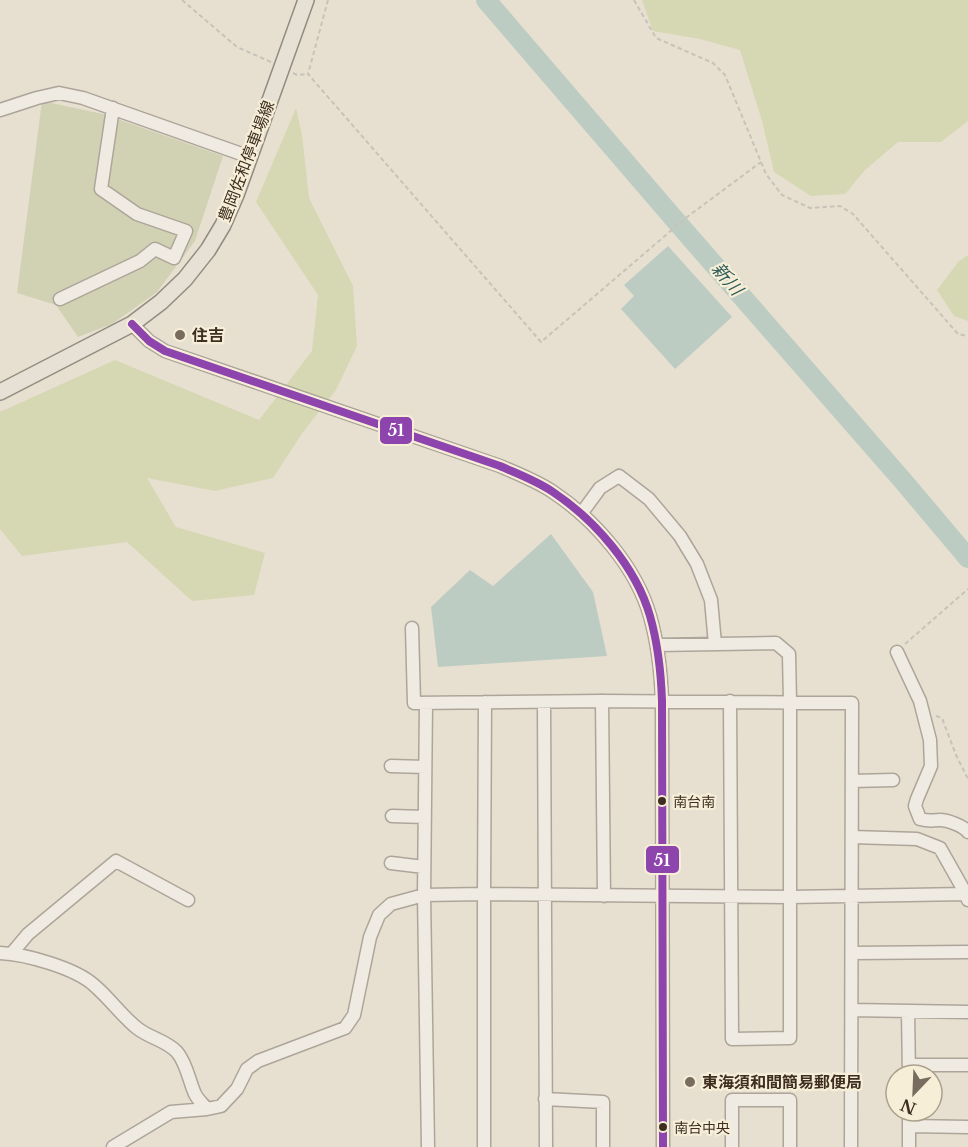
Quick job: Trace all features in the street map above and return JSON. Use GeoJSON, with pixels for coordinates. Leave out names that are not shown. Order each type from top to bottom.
{"type":"FeatureCollection","features":[{"type":"Feature","properties":{"kind":"main road","name":"豊岡佐和停車場線"},"geometry":{"type":"LineString","coordinates":[[0,392],[132,324],[161,302],[185,279],[208,250],[223,225],[236,195],[306,0]]}},
{"type":"Feature","properties":{"kind":"street"},"geometry":{"type":"LineString","coordinates":[[0,110],[59,93],[113,108],[250,157]]}},
{"type":"Feature","properties":{"kind":"street"},"geometry":{"type":"LineString","coordinates":[[60,299],[140,261],[154,249],[174,258],[186,231],[136,214],[101,189],[113,108]]}},
{"type":"Feature","properties":{"kind":"street"},"geometry":{"type":"LineString","coordinates":[[132,324],[149,341],[165,351],[500,466],[526,477],[553,492],[581,514],[603,535],[623,562],[638,586],[650,614],[657,645],[662,701],[663,1147]]}},
{"type":"Feature","properties":{"kind":"street"},"geometry":{"type":"LineString","coordinates":[[581,514],[600,488],[619,476],[649,499],[680,536],[697,564],[711,600],[715,644]]}},
{"type":"Feature","properties":{"kind":"street"},"geometry":{"type":"LineString","coordinates":[[412,628],[414,703],[602,701],[852,703],[851,1147]]}},
{"type":"Feature","properties":{"kind":"street"},"geometry":{"type":"LineString","coordinates":[[657,645],[776,643],[789,654],[790,1038],[732,1039],[730,701]]}},
{"type":"Feature","properties":{"kind":"street"},"geometry":{"type":"LineString","coordinates":[[897,652],[920,701],[930,740],[931,766],[915,806],[920,819],[932,822],[941,820],[965,828],[968,832]]}},
{"type":"Feature","properties":{"kind":"street"},"geometry":{"type":"LineString","coordinates":[[602,701],[604,896]]}},
{"type":"Feature","properties":{"kind":"street"},"geometry":{"type":"LineString","coordinates":[[484,1147],[485,702]]}},
{"type":"Feature","properties":{"kind":"street"},"geometry":{"type":"LineString","coordinates":[[544,702],[546,1147]]}},
{"type":"Feature","properties":{"kind":"street"},"geometry":{"type":"LineString","coordinates":[[426,703],[424,895],[428,1147]]}},
{"type":"Feature","properties":{"kind":"street"},"geometry":{"type":"LineString","coordinates":[[391,766],[425,767]]}},
{"type":"Feature","properties":{"kind":"street"},"geometry":{"type":"LineString","coordinates":[[852,781],[893,780]]}},
{"type":"Feature","properties":{"kind":"street"},"geometry":{"type":"LineString","coordinates":[[392,816],[425,817]]}},
{"type":"Feature","properties":{"kind":"street"},"geometry":{"type":"LineString","coordinates":[[113,1147],[171,1112],[221,1106],[237,1089],[247,1069],[258,1061],[345,1028],[354,1014],[370,937],[379,915],[391,904],[424,895],[484,894],[790,897],[967,895],[940,848],[917,839],[852,837]]}},
{"type":"Feature","properties":{"kind":"street"},"geometry":{"type":"LineString","coordinates":[[6,953],[116,861],[188,900]]}},
{"type":"Feature","properties":{"kind":"street"},"geometry":{"type":"LineString","coordinates":[[391,863],[424,867]]}},
{"type":"Feature","properties":{"kind":"street"},"geometry":{"type":"LineString","coordinates":[[852,953],[968,952]]}},
{"type":"Feature","properties":{"kind":"street"},"geometry":{"type":"LineString","coordinates":[[6,953],[74,972],[94,984],[118,1011],[140,1030],[177,1052],[187,1070],[196,1096],[207,1109]]}},
{"type":"Feature","properties":{"kind":"street"},"geometry":{"type":"LineString","coordinates":[[852,1010],[968,1012]]}},
{"type":"Feature","properties":{"kind":"street"},"geometry":{"type":"LineString","coordinates":[[908,1011],[909,1063]]}},
{"type":"Feature","properties":{"kind":"street"},"geometry":{"type":"LineString","coordinates":[[944,1067],[968,1065]]}},
{"type":"Feature","properties":{"kind":"street"},"geometry":{"type":"LineString","coordinates":[[545,1099],[603,1102],[603,1147]]}},
{"type":"Feature","properties":{"kind":"street"},"geometry":{"type":"LineString","coordinates":[[732,1147],[732,1100],[790,1100],[790,1147]]}},
{"type":"Feature","properties":{"kind":"street"},"geometry":{"type":"LineString","coordinates":[[909,1147],[909,1126],[968,1127]]}},
{"type":"Feature","properties":{"kind":"path"},"geometry":{"type":"LineString","coordinates":[[182,0],[237,47],[273,63]]}},
{"type":"Feature","properties":{"kind":"path"},"geometry":{"type":"LineString","coordinates":[[308,74],[328,0]]}},
{"type":"Feature","properties":{"kind":"path"},"geometry":{"type":"LineString","coordinates":[[634,0],[656,38],[713,63],[725,75],[766,174],[782,195],[810,207],[840,206],[853,214],[958,334],[968,336]]}},
{"type":"Feature","properties":{"kind":"path"},"geometry":{"type":"LineString","coordinates":[[293,73],[308,74]]}},
{"type":"Feature","properties":{"kind":"path"},"geometry":{"type":"LineString","coordinates":[[308,74],[541,342],[672,229],[761,162]]}},
{"type":"Feature","properties":{"kind":"path"},"geometry":{"type":"LineString","coordinates":[[897,652],[968,589]]}},
{"type":"Feature","properties":{"kind":"path"},"geometry":{"type":"LineString","coordinates":[[922,711],[942,718],[968,779]]}},
{"type":"Feature","properties":{"kind":"green space"},"geometry":{"type":"Polygon","coordinates":[[[642,0],[968,0],[968,121],[941,142],[898,142],[865,170],[845,194],[811,196],[774,172],[762,121],[740,50],[700,39],[653,31],[642,0]]]}},
{"type":"Feature","properties":{"kind":"green space"},"geometry":{"type":"Polygon","coordinates":[[[42,101],[103,114],[223,156],[195,241],[157,292],[112,324],[78,337],[56,305],[17,293],[42,101]]]}},
{"type":"Feature","properties":{"kind":"green space"},"geometry":{"type":"Polygon","coordinates":[[[296,108],[302,135],[309,198],[353,286],[357,346],[336,390],[303,432],[273,478],[215,491],[147,478],[176,527],[265,553],[254,595],[192,601],[127,542],[22,556],[0,529],[0,412],[115,360],[259,420],[312,351],[318,295],[256,202],[296,108]]]}},
{"type":"Feature","properties":{"kind":"green space"},"geometry":{"type":"Polygon","coordinates":[[[968,255],[968,321],[954,316],[937,290],[959,261],[968,255]]]}},
{"type":"Feature","properties":{"kind":"shaded area"},"geometry":{"type":"Polygon","coordinates":[[[668,246],[732,317],[675,369],[621,309],[634,296],[624,285],[668,246]]]}},
{"type":"Feature","properties":{"kind":"shaded area"},"geometry":{"type":"Polygon","coordinates":[[[551,534],[593,592],[607,656],[438,667],[431,607],[470,570],[493,586],[551,534]]]}},
{"type":"Feature","properties":{"kind":"waterway","name":"新川"},"geometry":{"type":"LineString","coordinates":[[486,0],[968,558]]}},
{"type":"Feature","properties":{"kind":"transit line","name":"51"},"geometry":{"type":"LineString","coordinates":[[132,324],[149,341],[165,351],[500,466],[534,481],[569,503],[584,516],[612,546],[635,580],[650,616],[661,679],[663,1147]]}},
{"type":"Feature","properties":{"kind":"place","name":"住吉"},"geometry":{"type":"Point","coordinates":[180,335]}},
{"type":"Feature","properties":{"kind":"place","name":"南台南"},"geometry":{"type":"Point","coordinates":[662,801]}},
{"type":"Feature","properties":{"kind":"place","name":"東海須和間簡易郵便局"},"geometry":{"type":"Point","coordinates":[690,1082]}},
{"type":"Feature","properties":{"kind":"place","name":"南台中央"},"geometry":{"type":"Point","coordinates":[663,1127]}}]}
